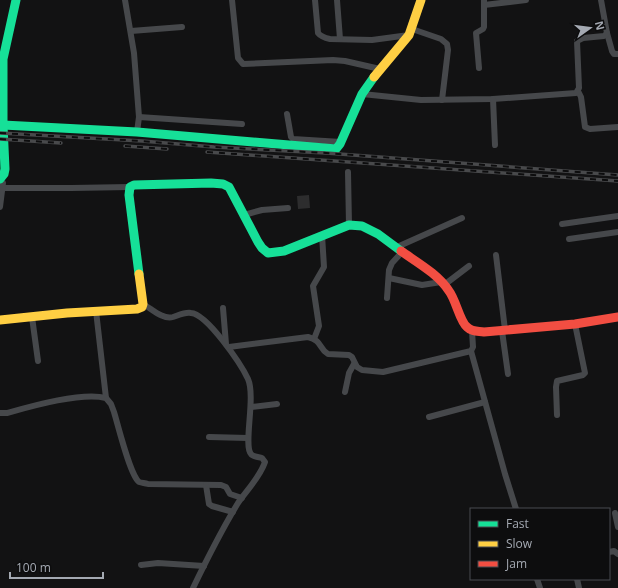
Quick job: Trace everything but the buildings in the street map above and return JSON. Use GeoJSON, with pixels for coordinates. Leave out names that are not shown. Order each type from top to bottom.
{"type":"FeatureCollection","features":[{"type":"Feature","properties":{"kind":"street"},"geometry":{"type":"LineString","coordinates":[[0,207],[2,180],[5,169],[2,59],[16,0]]}},
{"type":"Feature","properties":{"kind":"street"},"geometry":{"type":"LineString","coordinates":[[125,0],[131,32],[139,117],[137,132]]}},
{"type":"Feature","properties":{"kind":"street"},"geometry":{"type":"LineString","coordinates":[[232,0],[238,58],[243,64],[333,60],[345,61],[380,69]]}},
{"type":"Feature","properties":{"kind":"street"},"geometry":{"type":"LineString","coordinates":[[315,0],[318,33],[320,36],[330,39],[372,40],[411,32],[444,40],[447,44],[448,50],[442,100]]}},
{"type":"Feature","properties":{"kind":"street"},"geometry":{"type":"LineString","coordinates":[[337,0],[340,39]]}},
{"type":"Feature","properties":{"kind":"street"},"geometry":{"type":"LineString","coordinates":[[3,125],[137,132],[331,149],[340,145],[362,94],[380,69],[411,32],[421,0]]}},
{"type":"Feature","properties":{"kind":"street"},"geometry":{"type":"LineString","coordinates":[[479,68],[476,33],[484,27],[484,3],[526,0]]}},
{"type":"Feature","properties":{"kind":"street"},"geometry":{"type":"LineString","coordinates":[[601,0],[612,51],[614,54],[618,54]]}},
{"type":"Feature","properties":{"kind":"street"},"geometry":{"type":"LineString","coordinates":[[131,32],[182,27]]}},
{"type":"Feature","properties":{"kind":"street"},"geometry":{"type":"LineString","coordinates":[[607,33],[604,36],[583,38],[577,41],[578,91],[581,97],[585,127],[590,129],[618,127]]}},
{"type":"Feature","properties":{"kind":"street"},"geometry":{"type":"LineString","coordinates":[[362,94],[412,100],[442,100],[493,99],[572,94],[578,91]]}},
{"type":"Feature","properties":{"kind":"street"},"geometry":{"type":"LineString","coordinates":[[493,99],[495,145]]}},
{"type":"Feature","properties":{"kind":"street"},"geometry":{"type":"LineString","coordinates":[[287,114],[292,139],[340,145]]}},
{"type":"Feature","properties":{"kind":"street"},"geometry":{"type":"LineString","coordinates":[[139,117],[242,124]]}},
{"type":"Feature","properties":{"kind":"street"},"geometry":{"type":"LineString","coordinates":[[348,172],[349,225]]}},
{"type":"Feature","properties":{"kind":"street"},"geometry":{"type":"LineString","coordinates":[[2,180],[71,188],[130,187],[134,185],[223,184],[229,187],[258,242],[268,253],[284,251],[349,225],[362,226],[378,234],[400,249],[442,283],[449,290],[455,300],[465,326],[472,331],[504,331],[575,324],[618,316]]}},
{"type":"Feature","properties":{"kind":"street"},"geometry":{"type":"LineString","coordinates":[[0,320],[67,313],[137,309],[142,307],[143,304],[129,195],[130,187]]}},
{"type":"Feature","properties":{"kind":"street"},"geometry":{"type":"LineString","coordinates":[[244,215],[262,210],[288,208]]}},
{"type":"Feature","properties":{"kind":"street"},"geometry":{"type":"LineString","coordinates":[[562,224],[618,216]]}},
{"type":"Feature","properties":{"kind":"street"},"geometry":{"type":"LineString","coordinates":[[387,298],[392,263],[400,249],[462,218]]}},
{"type":"Feature","properties":{"kind":"street"},"geometry":{"type":"LineString","coordinates":[[569,239],[618,232]]}},
{"type":"Feature","properties":{"kind":"street"},"geometry":{"type":"LineString","coordinates":[[314,339],[319,326],[313,286],[324,267],[322,235]]}},
{"type":"Feature","properties":{"kind":"street"},"geometry":{"type":"LineString","coordinates":[[496,255],[508,374]]}},
{"type":"Feature","properties":{"kind":"street"},"geometry":{"type":"LineString","coordinates":[[389,278],[422,285],[442,283],[469,266]]}},
{"type":"Feature","properties":{"kind":"street"},"geometry":{"type":"LineString","coordinates":[[143,304],[166,317],[171,318],[182,314],[196,314],[202,318],[227,346],[248,379],[250,385],[251,407],[248,449],[251,454],[262,458],[265,462],[263,468],[233,512],[193,588]]}},
{"type":"Feature","properties":{"kind":"street"},"geometry":{"type":"LineString","coordinates":[[223,308],[227,346]]}},
{"type":"Feature","properties":{"kind":"street"},"geometry":{"type":"LineString","coordinates":[[96,311],[106,398],[111,404],[130,465],[136,478],[140,482],[148,484],[224,486],[230,494],[242,498]]}},
{"type":"Feature","properties":{"kind":"street"},"geometry":{"type":"LineString","coordinates":[[32,317],[38,361]]}},
{"type":"Feature","properties":{"kind":"street"},"geometry":{"type":"LineString","coordinates":[[557,415],[557,381],[583,375],[585,373],[575,324]]}},
{"type":"Feature","properties":{"kind":"street"},"geometry":{"type":"LineString","coordinates":[[472,331],[473,347],[471,351],[504,474],[516,508]]}},
{"type":"Feature","properties":{"kind":"street"},"geometry":{"type":"LineString","coordinates":[[227,346],[300,337],[314,339],[319,342],[325,352],[349,355],[352,357],[354,364],[362,370],[387,371],[471,351]]}},
{"type":"Feature","properties":{"kind":"street"},"geometry":{"type":"LineString","coordinates":[[345,392],[349,373],[354,364]]}},
{"type":"Feature","properties":{"kind":"street"},"geometry":{"type":"LineString","coordinates":[[0,413],[6,413],[51,402],[90,396],[106,398]]}},
{"type":"Feature","properties":{"kind":"street"},"geometry":{"type":"LineString","coordinates":[[429,417],[485,402]]}},
{"type":"Feature","properties":{"kind":"street"},"geometry":{"type":"LineString","coordinates":[[251,407],[277,404]]}},
{"type":"Feature","properties":{"kind":"street"},"geometry":{"type":"LineString","coordinates":[[210,437],[248,438]]}},
{"type":"Feature","properties":{"kind":"street"},"geometry":{"type":"LineString","coordinates":[[206,485],[209,504],[233,512]]}},
{"type":"Feature","properties":{"kind":"street"},"geometry":{"type":"LineString","coordinates":[[615,514],[618,526]]}},
{"type":"Feature","properties":{"kind":"street"},"geometry":{"type":"LineString","coordinates":[[141,565],[158,563],[204,566]]}},
{"type":"Feature","properties":{"kind":"railway"},"geometry":{"type":"LineString","coordinates":[[0,133],[326,153],[618,175]]}},
{"type":"Feature","properties":{"kind":"railway"},"geometry":{"type":"LineString","coordinates":[[0,139],[61,143]]}},
{"type":"Feature","properties":{"kind":"railway"},"geometry":{"type":"LineString","coordinates":[[125,146],[167,149]]}},
{"type":"Feature","properties":{"kind":"railway"},"geometry":{"type":"LineString","coordinates":[[207,152],[618,181]]}},
{"type":"Feature","properties":{"kind":"traffic: fast"},"geometry":{"type":"LineString","coordinates":[[0,179],[4,174],[5,169],[3,59],[16,0]]}},
{"type":"Feature","properties":{"kind":"traffic: fast"},"geometry":{"type":"LineString","coordinates":[[3,125],[137,132],[336,149],[340,144],[362,94],[374,77]]}},
{"type":"Feature","properties":{"kind":"traffic: fast"},"geometry":{"type":"LineString","coordinates":[[139,274],[129,195],[130,187],[134,185],[211,183],[223,184],[229,187],[258,242],[268,253],[284,251],[349,225],[362,226],[378,234],[401,251]]}},
{"type":"Feature","properties":{"kind":"traffic: slow"},"geometry":{"type":"LineString","coordinates":[[374,77],[409,35],[421,0]]}},
{"type":"Feature","properties":{"kind":"traffic: slow"},"geometry":{"type":"LineString","coordinates":[[0,320],[67,313],[137,309],[142,307],[143,304],[139,274]]}},
{"type":"Feature","properties":{"kind":"traffic: jam"},"geometry":{"type":"LineString","coordinates":[[401,251],[439,279],[451,295],[465,324],[473,331],[484,332],[575,324],[618,317]]}}]}
